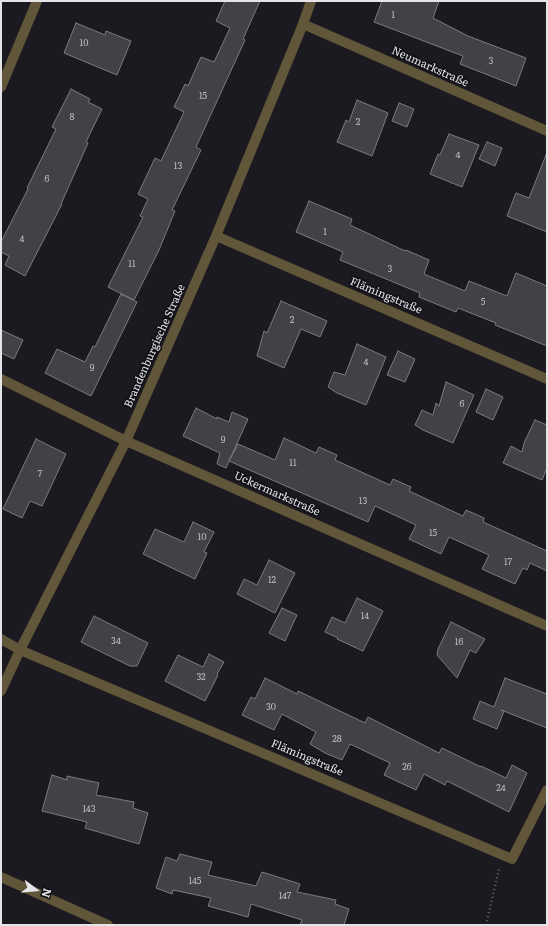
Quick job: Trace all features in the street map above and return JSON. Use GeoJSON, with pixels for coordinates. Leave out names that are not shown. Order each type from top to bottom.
{"type":"FeatureCollection","features":[{"type":"Feature","properties":{"kind":"street"},"geometry":{"type":"LineString","coordinates":[[1,87],[37,1]]}},
{"type":"Feature","properties":{"kind":"street","name":"Brandenburgische Straße"},"geometry":{"type":"LineString","coordinates":[[1,691],[20,650],[126,441],[216,236],[303,24],[311,1]]}},
{"type":"Feature","properties":{"kind":"street","name":"Neumarkstraße"},"geometry":{"type":"LineString","coordinates":[[303,24],[547,131]]}},
{"type":"Feature","properties":{"kind":"street","name":"Flämingstraße"},"geometry":{"type":"LineString","coordinates":[[216,236],[547,379]]}},
{"type":"Feature","properties":{"kind":"street","name":"Uckermarkstraße"},"geometry":{"type":"LineString","coordinates":[[1,379],[126,441],[547,626]]}},
{"type":"Feature","properties":{"kind":"street","name":"Flämingstraße"},"geometry":{"type":"LineString","coordinates":[[1,639],[20,650],[503,855]]}},
{"type":"Feature","properties":{"kind":"street"},"geometry":{"type":"LineString","coordinates":[[503,855],[512,859],[547,790]]}},
{"type":"Feature","properties":{"kind":"street"},"geometry":{"type":"LineString","coordinates":[[1,877],[108,925]]}},
{"type":"Feature","properties":{"kind":"path"},"geometry":{"type":"LineString","coordinates":[[486,925],[503,855]]}},
{"type":"Feature","properties":{"kind":"building"},"geometry":{"type":"Polygon","coordinates":[[[225,1],[260,1],[243,39],[245,40],[196,147],[201,150],[172,210],[175,211],[159,250],[134,300],[108,287],[143,217],[140,216],[148,199],[138,194],[155,158],[161,161],[184,112],[174,107],[185,84],[188,86],[201,57],[214,62],[230,28],[216,21],[225,1]]]}},
{"type":"Feature","properties":{"kind":"building"},"geometry":{"type":"Polygon","coordinates":[[[382,1],[439,1],[433,18],[468,36],[526,58],[516,86],[460,64],[463,56],[374,22],[382,1]]]}},
{"type":"Feature","properties":{"kind":"building"},"geometry":{"type":"Polygon","coordinates":[[[76,23],[105,35],[106,31],[131,41],[117,75],[64,53],[76,23]]]}},
{"type":"Feature","properties":{"kind":"building"},"geometry":{"type":"Polygon","coordinates":[[[71,89],[90,99],[88,102],[102,109],[86,142],[88,143],[62,204],[25,276],[5,265],[9,256],[1,252],[1,242],[56,129],[52,127],[71,89]]]}},
{"type":"Feature","properties":{"kind":"building"},"geometry":{"type":"Polygon","coordinates":[[[357,100],[388,113],[372,156],[337,142],[346,120],[349,122],[357,100]]]}},
{"type":"Feature","properties":{"kind":"building"},"geometry":{"type":"Polygon","coordinates":[[[399,103],[414,109],[407,127],[392,121],[399,103]]]}},
{"type":"Feature","properties":{"kind":"building"},"geometry":{"type":"Polygon","coordinates":[[[449,134],[479,145],[462,187],[430,174],[438,154],[440,155],[449,134]]]}},
{"type":"Feature","properties":{"kind":"building"},"geometry":{"type":"Polygon","coordinates":[[[487,142],[502,148],[495,166],[479,159],[487,142]]]}},
{"type":"Feature","properties":{"kind":"building"},"geometry":{"type":"Polygon","coordinates":[[[546,155],[547,232],[507,216],[516,193],[529,198],[546,155]]]}},
{"type":"Feature","properties":{"kind":"building"},"geometry":{"type":"Polygon","coordinates":[[[309,201],[352,219],[350,225],[405,251],[406,250],[429,260],[424,274],[465,291],[469,281],[507,296],[516,273],[547,286],[547,346],[458,308],[456,312],[419,297],[420,293],[340,260],[343,252],[296,232],[309,201]]]}},
{"type":"Feature","properties":{"kind":"building"},"geometry":{"type":"Polygon","coordinates":[[[121,294],[137,302],[91,396],[45,373],[57,349],[85,362],[93,346],[95,347],[121,294]]]}},
{"type":"Feature","properties":{"kind":"building"},"geometry":{"type":"Polygon","coordinates":[[[281,301],[327,321],[320,337],[301,329],[284,368],[257,356],[264,331],[267,333],[281,301]]]}},
{"type":"Feature","properties":{"kind":"building"},"geometry":{"type":"Polygon","coordinates":[[[1,330],[23,340],[14,359],[1,353],[1,330]]]}},
{"type":"Feature","properties":{"kind":"building"},"geometry":{"type":"Polygon","coordinates":[[[357,344],[386,357],[366,405],[337,393],[328,387],[334,372],[345,375],[357,344]]]}},
{"type":"Feature","properties":{"kind":"building"},"geometry":{"type":"Polygon","coordinates":[[[398,351],[415,359],[405,382],[387,375],[398,351]]]}},
{"type":"Feature","properties":{"kind":"building"},"geometry":{"type":"Polygon","coordinates":[[[446,382],[474,395],[453,443],[415,425],[422,410],[433,415],[436,403],[439,406],[446,382]]]}},
{"type":"Feature","properties":{"kind":"building"},"geometry":{"type":"Polygon","coordinates":[[[486,389],[503,397],[493,420],[476,412],[486,389]]]}},
{"type":"Feature","properties":{"kind":"building"},"geometry":{"type":"Polygon","coordinates":[[[196,408],[217,419],[217,417],[229,422],[232,412],[248,419],[226,468],[217,464],[220,453],[183,436],[196,408]]]}},
{"type":"Feature","properties":{"kind":"building"},"geometry":{"type":"Polygon","coordinates":[[[535,420],[547,425],[547,468],[542,480],[503,463],[511,446],[522,452],[524,443],[535,420]]]}},
{"type":"Feature","properties":{"kind":"building"},"geometry":{"type":"Polygon","coordinates":[[[284,438],[316,453],[319,447],[337,455],[335,460],[390,485],[393,479],[411,487],[409,491],[463,516],[466,510],[484,518],[483,522],[547,551],[547,571],[530,563],[527,570],[523,568],[515,584],[482,569],[489,555],[449,537],[441,554],[409,539],[416,525],[375,506],[368,522],[229,461],[238,444],[275,460],[284,438]]]}},
{"type":"Feature","properties":{"kind":"building"},"geometry":{"type":"Polygon","coordinates":[[[36,439],[66,454],[42,506],[30,501],[22,518],[3,509],[36,439]]]}},
{"type":"Feature","properties":{"kind":"building"},"geometry":{"type":"Polygon","coordinates":[[[193,522],[214,532],[204,552],[207,553],[195,579],[143,554],[155,529],[184,542],[193,522]]]}},
{"type":"Feature","properties":{"kind":"building"},"geometry":{"type":"Polygon","coordinates":[[[269,560],[295,573],[275,613],[237,594],[244,579],[257,585],[269,560]]]}},
{"type":"Feature","properties":{"kind":"building"},"geometry":{"type":"Polygon","coordinates":[[[357,598],[383,611],[363,651],[325,632],[332,617],[345,623],[357,598]]]}},
{"type":"Feature","properties":{"kind":"building"},"geometry":{"type":"Polygon","coordinates":[[[282,608],[297,615],[285,641],[269,633],[282,608]]]}},
{"type":"Feature","properties":{"kind":"building"},"geometry":{"type":"Polygon","coordinates":[[[94,616],[148,643],[137,666],[130,666],[81,642],[94,616]]]}},
{"type":"Feature","properties":{"kind":"building"},"geometry":{"type":"Polygon","coordinates":[[[451,622],[485,639],[476,653],[470,650],[457,678],[437,655],[438,649],[451,622]]]}},
{"type":"Feature","properties":{"kind":"building"},"geometry":{"type":"Polygon","coordinates":[[[209,654],[224,662],[205,701],[165,681],[178,655],[203,667],[209,654]]]}},
{"type":"Feature","properties":{"kind":"building"},"geometry":{"type":"Polygon","coordinates":[[[265,678],[297,694],[298,691],[365,723],[368,717],[439,753],[442,748],[506,778],[512,765],[527,773],[509,812],[447,781],[445,785],[424,774],[416,790],[384,775],[390,763],[350,744],[342,760],[325,753],[310,744],[316,732],[282,714],[274,730],[242,715],[251,697],[255,699],[265,678]]]}},
{"type":"Feature","properties":{"kind":"building"},"geometry":{"type":"Polygon","coordinates":[[[505,678],[547,694],[547,728],[504,711],[497,729],[473,719],[480,701],[494,707],[505,678]]]}},
{"type":"Feature","properties":{"kind":"building"},"geometry":{"type":"Polygon","coordinates":[[[52,775],[67,780],[67,776],[99,783],[96,795],[134,802],[133,808],[148,813],[139,844],[85,828],[87,822],[42,811],[52,775]]]}},
{"type":"Feature","properties":{"kind":"building"},"geometry":{"type":"Polygon","coordinates":[[[180,854],[212,862],[208,875],[256,886],[262,872],[300,884],[297,892],[336,900],[335,904],[349,909],[344,925],[300,925],[302,920],[251,904],[248,917],[208,906],[211,898],[173,890],[172,894],[156,888],[166,857],[177,861],[180,854]]]}}]}
